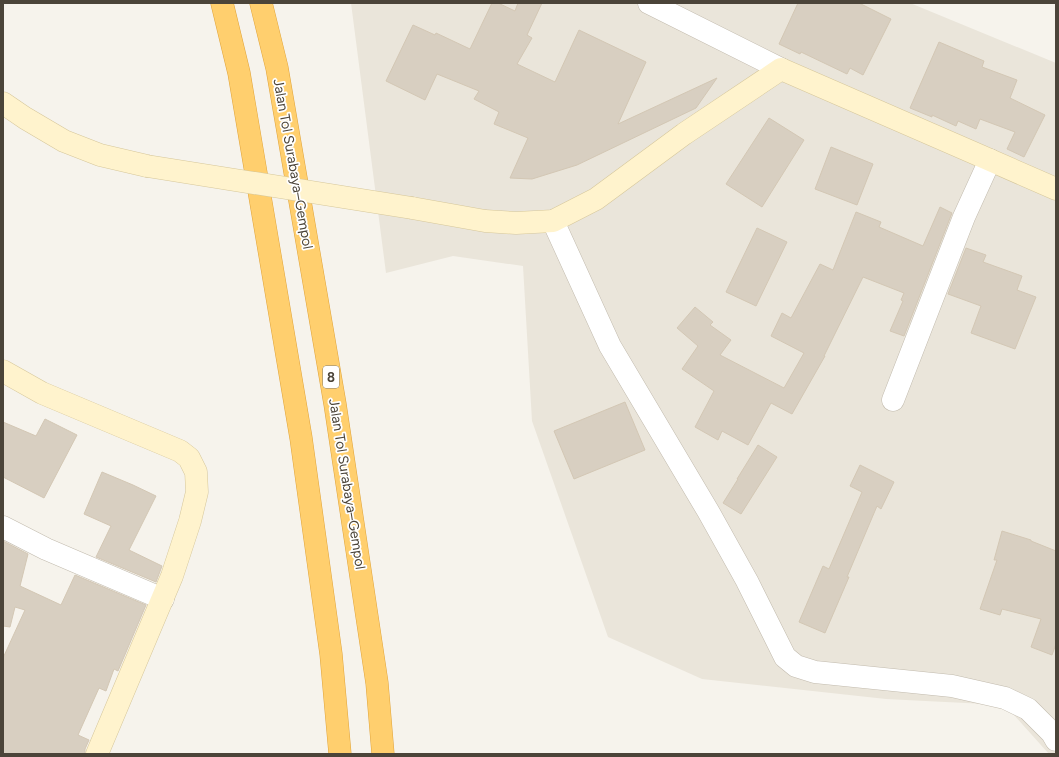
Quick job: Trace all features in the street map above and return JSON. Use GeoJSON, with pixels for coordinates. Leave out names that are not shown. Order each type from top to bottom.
{"type":"FeatureCollection","features":[{"type":"Feature","properties":{"kind":"highway"},"geometry":{"type":"LineString","coordinates":[[222,3],[239,73],[301,438],[330,654],[340,754]]}},
{"type":"Feature","properties":{"kind":"highway","name":"Jalan Tol Surabaya–Gempol"},"geometry":{"type":"LineString","coordinates":[[262,3],[277,68],[335,404],[376,683],[383,754]]}},
{"type":"Feature","properties":{"kind":"street"},"geometry":{"type":"LineString","coordinates":[[649,3],[781,69],[1056,189]]}},
{"type":"Feature","properties":{"kind":"street"},"geometry":{"type":"LineString","coordinates":[[3,103],[64,142],[100,155],[148,166],[485,221],[516,223],[553,221],[596,199],[684,134],[781,69]]}},
{"type":"Feature","properties":{"kind":"street"},"geometry":{"type":"LineString","coordinates":[[893,400],[964,217],[990,160]]}},
{"type":"Feature","properties":{"kind":"street"},"geometry":{"type":"LineString","coordinates":[[553,221],[610,346],[708,512],[747,582],[785,657],[796,666],[815,672],[952,686],[1005,698],[1028,709],[1052,733],[1056,740]]}},
{"type":"Feature","properties":{"kind":"street"},"geometry":{"type":"LineString","coordinates":[[3,371],[42,392],[180,451],[188,458],[196,472],[197,492],[190,521],[172,576],[97,754]]}},
{"type":"Feature","properties":{"kind":"street"},"geometry":{"type":"LineString","coordinates":[[3,527],[46,549],[163,599]]}},
{"type":"Feature","properties":{"kind":"shaded area"},"geometry":{"type":"Polygon","coordinates":[[[351,3],[910,3],[1056,63],[1056,754],[1049,754],[1005,705],[886,699],[702,679],[608,637],[532,421],[523,266],[453,256],[386,273],[351,3]]]}},
{"type":"Feature","properties":{"kind":"building"},"geometry":{"type":"Polygon","coordinates":[[[492,3],[498,3],[515,11],[518,3],[542,3],[527,35],[532,38],[517,64],[555,82],[579,30],[646,62],[618,124],[717,78],[696,108],[577,165],[532,179],[510,178],[528,138],[494,124],[499,112],[474,99],[479,91],[437,74],[425,100],[386,81],[413,25],[435,35],[436,33],[470,49],[492,3]]]}},
{"type":"Feature","properties":{"kind":"building"},"geometry":{"type":"Polygon","coordinates":[[[798,3],[859,3],[891,19],[863,75],[850,68],[847,74],[801,52],[800,54],[779,44],[798,3]]]}},
{"type":"Feature","properties":{"kind":"building"},"geometry":{"type":"Polygon","coordinates":[[[939,42],[984,61],[982,67],[1017,80],[1010,98],[1045,115],[1024,157],[1007,149],[1015,132],[980,119],[976,129],[958,121],[956,126],[932,115],[932,117],[910,108],[939,42]]]}},
{"type":"Feature","properties":{"kind":"building"},"geometry":{"type":"Polygon","coordinates":[[[769,118],[804,140],[762,207],[726,184],[769,118]]]}},
{"type":"Feature","properties":{"kind":"building"},"geometry":{"type":"Polygon","coordinates":[[[831,147],[873,164],[857,205],[815,189],[831,147]]]}},
{"type":"Feature","properties":{"kind":"building"},"geometry":{"type":"Polygon","coordinates":[[[940,207],[952,213],[904,336],[890,331],[903,301],[901,300],[904,293],[863,277],[825,356],[792,414],[771,403],[748,445],[722,431],[718,440],[695,427],[714,391],[682,369],[698,346],[677,328],[695,307],[713,322],[710,325],[731,340],[720,355],[784,388],[804,353],[771,336],[782,313],[791,318],[820,264],[833,270],[856,212],[881,222],[879,227],[923,246],[940,207]]]}},
{"type":"Feature","properties":{"kind":"building"},"geometry":{"type":"Polygon","coordinates":[[[757,228],[787,242],[756,306],[726,292],[757,228]]]}},
{"type":"Feature","properties":{"kind":"building"},"geometry":{"type":"Polygon","coordinates":[[[966,248],[986,255],[983,262],[1022,276],[1017,290],[1036,297],[1015,349],[971,333],[981,306],[948,294],[966,248]]]}},
{"type":"Feature","properties":{"kind":"building"},"geometry":{"type":"Polygon","coordinates":[[[625,402],[645,450],[574,479],[554,431],[625,402]]]}},
{"type":"Feature","properties":{"kind":"building"},"geometry":{"type":"Polygon","coordinates":[[[45,419],[77,435],[44,498],[3,477],[3,422],[36,436],[45,419]]]}},
{"type":"Feature","properties":{"kind":"building"},"geometry":{"type":"Polygon","coordinates":[[[758,445],[777,457],[741,514],[723,503],[758,445]]]}},
{"type":"Feature","properties":{"kind":"building"},"geometry":{"type":"Polygon","coordinates":[[[860,465],[894,482],[881,509],[877,506],[825,633],[799,622],[823,566],[829,569],[862,492],[850,486],[860,465]]]}},
{"type":"Feature","properties":{"kind":"building"},"geometry":{"type":"Polygon","coordinates":[[[102,472],[156,496],[129,550],[162,566],[156,582],[96,557],[111,526],[84,514],[102,472]]]}},
{"type":"Feature","properties":{"kind":"building"},"geometry":{"type":"Polygon","coordinates":[[[1002,531],[1031,540],[1056,551],[1056,644],[1052,655],[1031,647],[1041,619],[1002,609],[1000,615],[980,609],[997,560],[994,560],[1002,531]]]}},
{"type":"Feature","properties":{"kind":"building"},"geometry":{"type":"Polygon","coordinates":[[[3,541],[28,554],[20,586],[61,605],[75,575],[146,605],[118,671],[114,669],[106,691],[99,688],[78,735],[89,740],[85,749],[85,754],[3,754],[3,658],[25,610],[15,607],[10,627],[3,626],[3,541]]]}}]}
